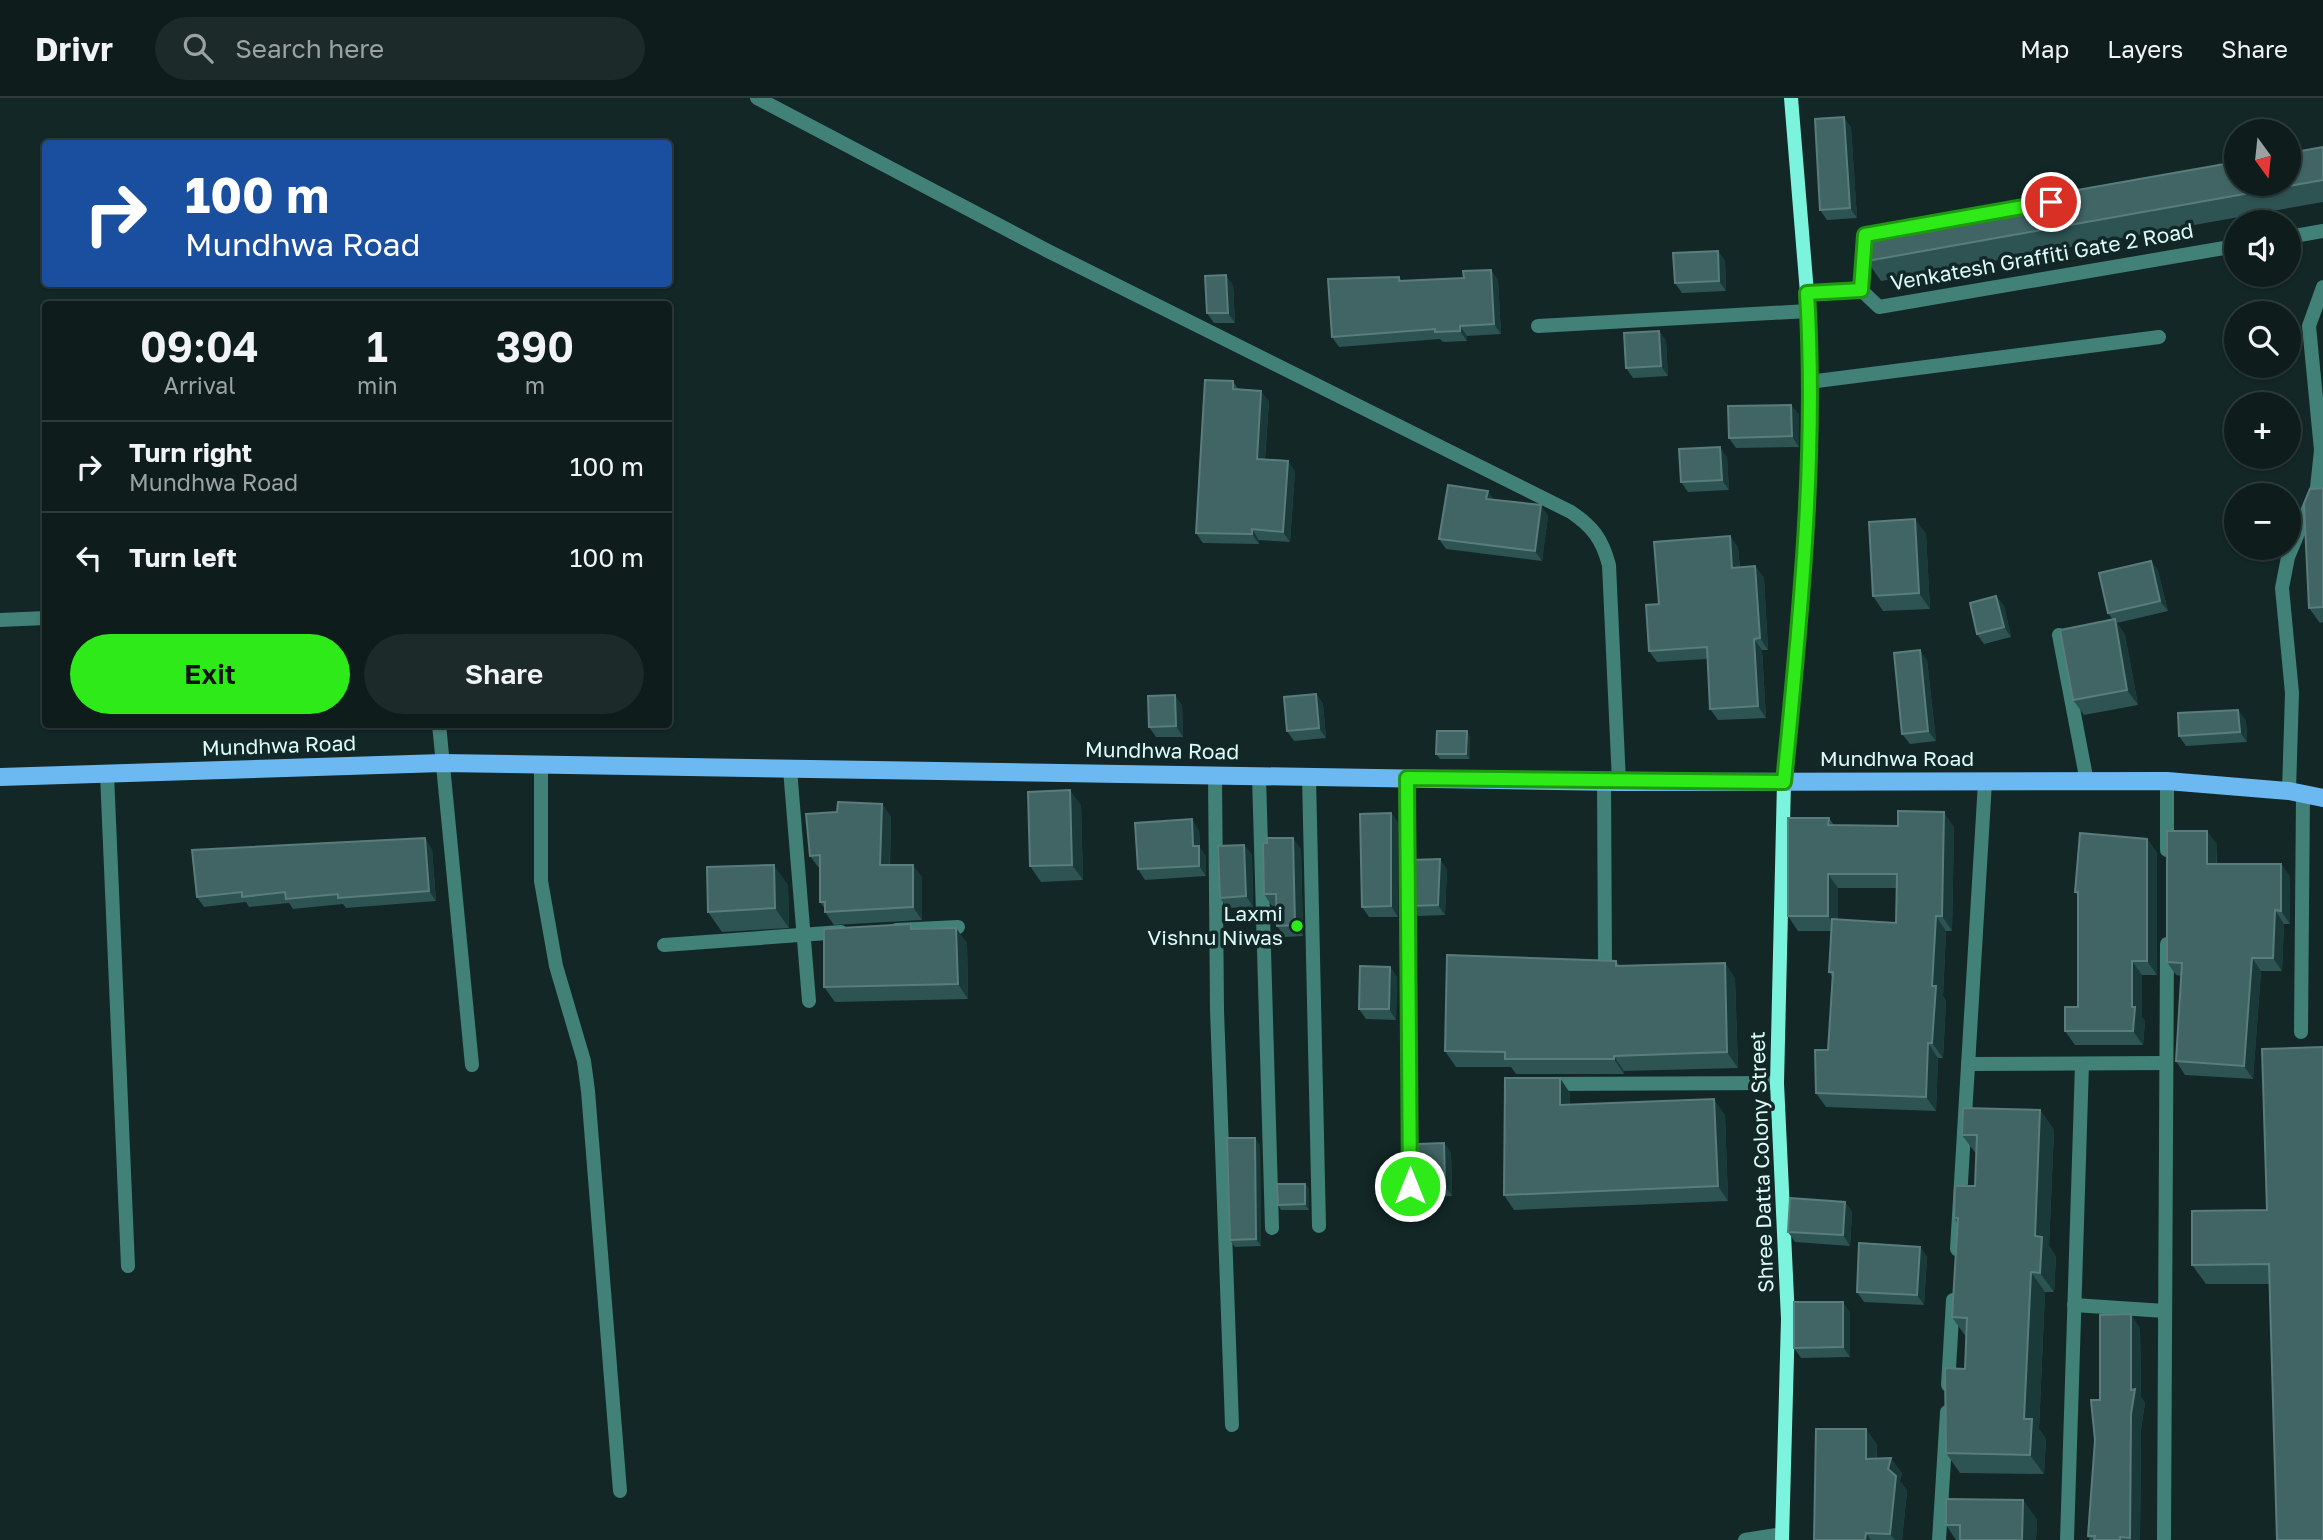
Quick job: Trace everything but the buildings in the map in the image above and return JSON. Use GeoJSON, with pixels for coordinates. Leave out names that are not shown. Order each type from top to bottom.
{"type":"FeatureCollection","features":[{"type":"Feature","properties":{"kind":"main road","name":"Mundhwa Road"},"geometry":{"type":"LineString","coordinates":[[0,777],[442,764],[1611,781],[2168,781],[2323,798]]}},
{"type":"Feature","properties":{"kind":"street"},"geometry":{"type":"LineString","coordinates":[[757,98],[1046,250],[1571,512],[1589,524],[1602,539],[1609,565],[1611,781],[1605,964]]}},
{"type":"Feature","properties":{"kind":"street","name":"Shree Datta Colony Street"},"geometry":{"type":"LineString","coordinates":[[1782,1537],[1788,1292],[1777,1083],[1784,782],[1799,625],[1809,382],[1807,293],[1791,98]]}},
{"type":"Feature","properties":{"kind":"street","name":"Venkatesh Graffiti Gate 2 Road"},"geometry":{"type":"LineString","coordinates":[[1861,290],[1865,235],[1892,230]]}},
{"type":"Feature","properties":{"kind":"street"},"geometry":{"type":"LineString","coordinates":[[2301,235],[2323,231]]}},
{"type":"Feature","properties":{"kind":"street","name":"Venkatesh Graffiti Gate 2 Road"},"geometry":{"type":"LineString","coordinates":[[1807,293],[1861,290],[1879,307],[2224,248]]}},
{"type":"Feature","properties":{"kind":"street"},"geometry":{"type":"LineString","coordinates":[[2301,1032],[2292,693],[2282,588],[2288,556],[2317,488],[2321,450],[2320,392],[2309,326],[2323,287]]}},
{"type":"Feature","properties":{"kind":"street"},"geometry":{"type":"LineString","coordinates":[[1538,326],[1808,311]]}},
{"type":"Feature","properties":{"kind":"street"},"geometry":{"type":"LineString","coordinates":[[1809,382],[2159,337]]}},
{"type":"Feature","properties":{"kind":"street"},"geometry":{"type":"LineString","coordinates":[[0,620],[42,618]]}},
{"type":"Feature","properties":{"kind":"street"},"geometry":{"type":"LineString","coordinates":[[2059,635],[2087,782]]}},
{"type":"Feature","properties":{"kind":"street"},"geometry":{"type":"LineString","coordinates":[[439,728],[472,1065]]}},
{"type":"Feature","properties":{"kind":"street"},"geometry":{"type":"LineString","coordinates":[[541,765],[541,881],[556,966],[584,1060],[589,1091],[620,1491]]}},
{"type":"Feature","properties":{"kind":"street"},"geometry":{"type":"LineString","coordinates":[[790,769],[809,1001]]}},
{"type":"Feature","properties":{"kind":"street"},"geometry":{"type":"LineString","coordinates":[[107,774],[128,1266]]}},
{"type":"Feature","properties":{"kind":"street"},"geometry":{"type":"LineString","coordinates":[[1215,775],[1217,1010],[1232,1425]]}},
{"type":"Feature","properties":{"kind":"street"},"geometry":{"type":"LineString","coordinates":[[1259,776],[1272,1228]]}},
{"type":"Feature","properties":{"kind":"street"},"geometry":{"type":"LineString","coordinates":[[1309,776],[1319,1226]]}},
{"type":"Feature","properties":{"kind":"street"},"geometry":{"type":"LineString","coordinates":[[1407,778],[1410,1186]]}},
{"type":"Feature","properties":{"kind":"street"},"geometry":{"type":"LineString","coordinates":[[2167,862],[2168,781]]}},
{"type":"Feature","properties":{"kind":"street"},"geometry":{"type":"LineString","coordinates":[[1939,1540],[1985,782]]}},
{"type":"Feature","properties":{"kind":"street"},"geometry":{"type":"LineString","coordinates":[[881,931],[958,927]]}},
{"type":"Feature","properties":{"kind":"street"},"geometry":{"type":"LineString","coordinates":[[2164,1540],[2167,929]]}},
{"type":"Feature","properties":{"kind":"street"},"geometry":{"type":"LineString","coordinates":[[664,945],[855,932]]}},
{"type":"Feature","properties":{"kind":"street"},"geometry":{"type":"LineString","coordinates":[[1968,1064],[2166,1063]]}},
{"type":"Feature","properties":{"kind":"street"},"geometry":{"type":"LineString","coordinates":[[2067,1540],[2082,1064]]}},
{"type":"Feature","properties":{"kind":"street"},"geometry":{"type":"LineString","coordinates":[[1534,1084],[1777,1083]]}},
{"type":"Feature","properties":{"kind":"street"},"geometry":{"type":"LineString","coordinates":[[2074,1305],[2165,1311]]}},
{"type":"Feature","properties":{"kind":"street"},"geometry":{"type":"LineString","coordinates":[[1745,1540],[1782,1537]]}},
{"type":"Feature","properties":{"kind":"place","name":"Laxmi Vishnu Niwas"},"geometry":{"type":"Point","coordinates":[1297,926]}},
{"type":"Feature","properties":{"kind":"route"},"geometry":{"type":"LineString","coordinates":[[1410,1186],[1407,778],[1784,782],[1799,625],[1810,430],[1807,293],[1861,290],[1865,235],[2051,202]]}}]}
